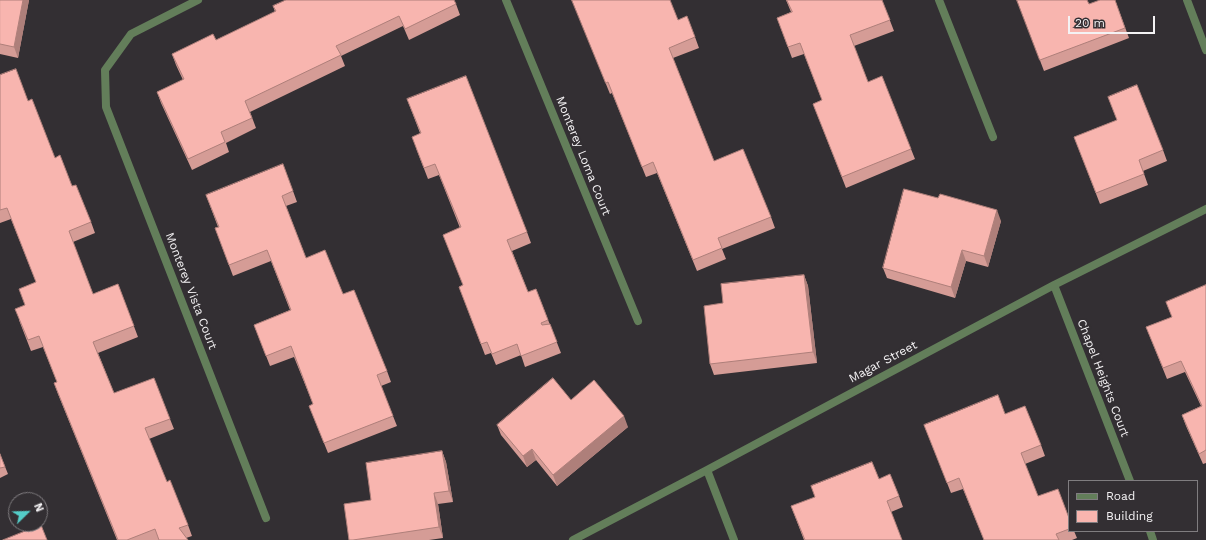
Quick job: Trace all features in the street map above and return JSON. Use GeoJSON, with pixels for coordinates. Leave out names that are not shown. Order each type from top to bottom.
{"type":"FeatureCollection","features":[{"type":"Feature","properties":{"kind":"street","name":"Monterey Vista Court"},"geometry":{"type":"LineString","coordinates":[[198,0],[131,34],[105,70],[106,107],[266,518]]}},
{"type":"Feature","properties":{"kind":"street","name":"Monterey Loma Court"},"geometry":{"type":"LineString","coordinates":[[506,0],[638,321]]}},
{"type":"Feature","properties":{"kind":"street"},"geometry":{"type":"LineString","coordinates":[[939,0],[993,137]]}},
{"type":"Feature","properties":{"kind":"street"},"geometry":{"type":"LineString","coordinates":[[1187,0],[1206,50]]}},
{"type":"Feature","properties":{"kind":"street","name":"Magar Street"},"geometry":{"type":"LineString","coordinates":[[573,540],[1054,284],[1206,209]]}},
{"type":"Feature","properties":{"kind":"street","name":"Chapel Heights Court"},"geometry":{"type":"LineString","coordinates":[[1054,284],[1130,480]]}},
{"type":"Feature","properties":{"kind":"street"},"geometry":{"type":"LineString","coordinates":[[707,470],[734,540]]}},
{"type":"Feature","properties":{"kind":"building"},"geometry":{"type":"Polygon","coordinates":[[[0,0],[23,0],[14,47],[0,44],[0,0]]]}},
{"type":"Feature","properties":{"kind":"building"},"geometry":{"type":"Polygon","coordinates":[[[286,0],[454,0],[456,4],[405,29],[399,16],[336,46],[341,55],[245,101],[252,118],[221,132],[225,142],[188,159],[157,92],[184,79],[172,54],[213,34],[216,40],[276,11],[273,6],[286,0]]]}},
{"type":"Feature","properties":{"kind":"building"},"geometry":{"type":"Polygon","coordinates":[[[572,0],[670,0],[678,20],[687,16],[695,37],[669,48],[714,161],[743,149],[771,217],[718,238],[722,248],[693,260],[653,162],[642,167],[608,82],[606,83],[572,0]]]}},
{"type":"Feature","properties":{"kind":"building"},"geometry":{"type":"Polygon","coordinates":[[[787,0],[882,0],[890,20],[850,35],[868,82],[882,76],[911,149],[842,177],[813,104],[822,100],[800,43],[788,47],[777,18],[792,12],[787,0]]]}},
{"type":"Feature","properties":{"kind":"building"},"geometry":{"type":"Polygon","coordinates":[[[1017,0],[1087,0],[1089,4],[1100,0],[1115,0],[1125,28],[1040,60],[1017,0]]]}},
{"type":"Feature","properties":{"kind":"building"},"geometry":{"type":"Polygon","coordinates":[[[16,69],[28,101],[32,99],[55,158],[60,155],[72,186],[76,185],[91,222],[69,231],[93,294],[118,284],[134,326],[93,342],[114,393],[154,378],[170,419],[145,428],[167,482],[170,480],[188,525],[179,528],[188,540],[159,540],[155,529],[127,540],[118,540],[54,383],[57,382],[39,336],[28,340],[15,309],[25,305],[19,289],[36,282],[7,208],[0,210],[0,75],[16,69]]]}},
{"type":"Feature","properties":{"kind":"building"},"geometry":{"type":"Polygon","coordinates":[[[466,76],[527,232],[507,240],[528,292],[536,289],[548,320],[541,323],[542,325],[550,324],[557,342],[521,356],[517,344],[492,354],[487,342],[481,344],[459,287],[463,285],[443,235],[461,227],[435,164],[424,168],[412,137],[421,133],[407,99],[466,76]]]}},
{"type":"Feature","properties":{"kind":"building"},"geometry":{"type":"Polygon","coordinates":[[[1137,85],[1163,150],[1139,160],[1144,174],[1096,193],[1074,137],[1117,120],[1108,97],[1137,85]]]}},
{"type":"Feature","properties":{"kind":"building"},"geometry":{"type":"Polygon","coordinates":[[[283,164],[293,191],[282,196],[306,258],[325,250],[343,294],[354,290],[387,371],[377,375],[393,416],[324,443],[309,406],[313,404],[291,346],[266,356],[254,325],[291,310],[267,250],[229,265],[215,228],[219,227],[206,195],[283,164]]]}},
{"type":"Feature","properties":{"kind":"building"},"geometry":{"type":"Polygon","coordinates":[[[904,189],[938,198],[940,194],[997,210],[984,256],[962,250],[951,287],[883,268],[904,189]]]}},
{"type":"Feature","properties":{"kind":"building"},"geometry":{"type":"Polygon","coordinates":[[[804,275],[813,352],[710,364],[704,306],[723,303],[721,284],[804,275]]]}},
{"type":"Feature","properties":{"kind":"building"},"geometry":{"type":"Polygon","coordinates":[[[1206,285],[1206,450],[1199,454],[1182,415],[1202,406],[1181,361],[1163,368],[1146,327],[1172,317],[1166,302],[1206,285]]]}},
{"type":"Feature","properties":{"kind":"building"},"geometry":{"type":"Polygon","coordinates":[[[553,378],[571,400],[594,380],[624,416],[553,475],[532,449],[523,456],[497,425],[553,378]]]}},
{"type":"Feature","properties":{"kind":"building"},"geometry":{"type":"Polygon","coordinates":[[[998,395],[1005,414],[1025,406],[1041,445],[1021,453],[1038,496],[1058,489],[1068,515],[1068,529],[1056,534],[1059,540],[984,540],[959,478],[947,483],[924,425],[998,395]]]}},
{"type":"Feature","properties":{"kind":"building"},"geometry":{"type":"Polygon","coordinates":[[[442,451],[449,491],[434,493],[439,527],[349,540],[344,504],[371,500],[366,463],[442,451]]]}},
{"type":"Feature","properties":{"kind":"building"},"geometry":{"type":"Polygon","coordinates":[[[0,454],[5,467],[0,468],[0,454]]]}},
{"type":"Feature","properties":{"kind":"building"},"geometry":{"type":"Polygon","coordinates":[[[872,462],[879,479],[890,474],[899,496],[887,501],[902,540],[805,540],[791,506],[815,497],[811,486],[872,462]]]}},
{"type":"Feature","properties":{"kind":"building"},"geometry":{"type":"Polygon","coordinates":[[[23,532],[44,532],[47,540],[3,540],[23,532]]]}}]}
